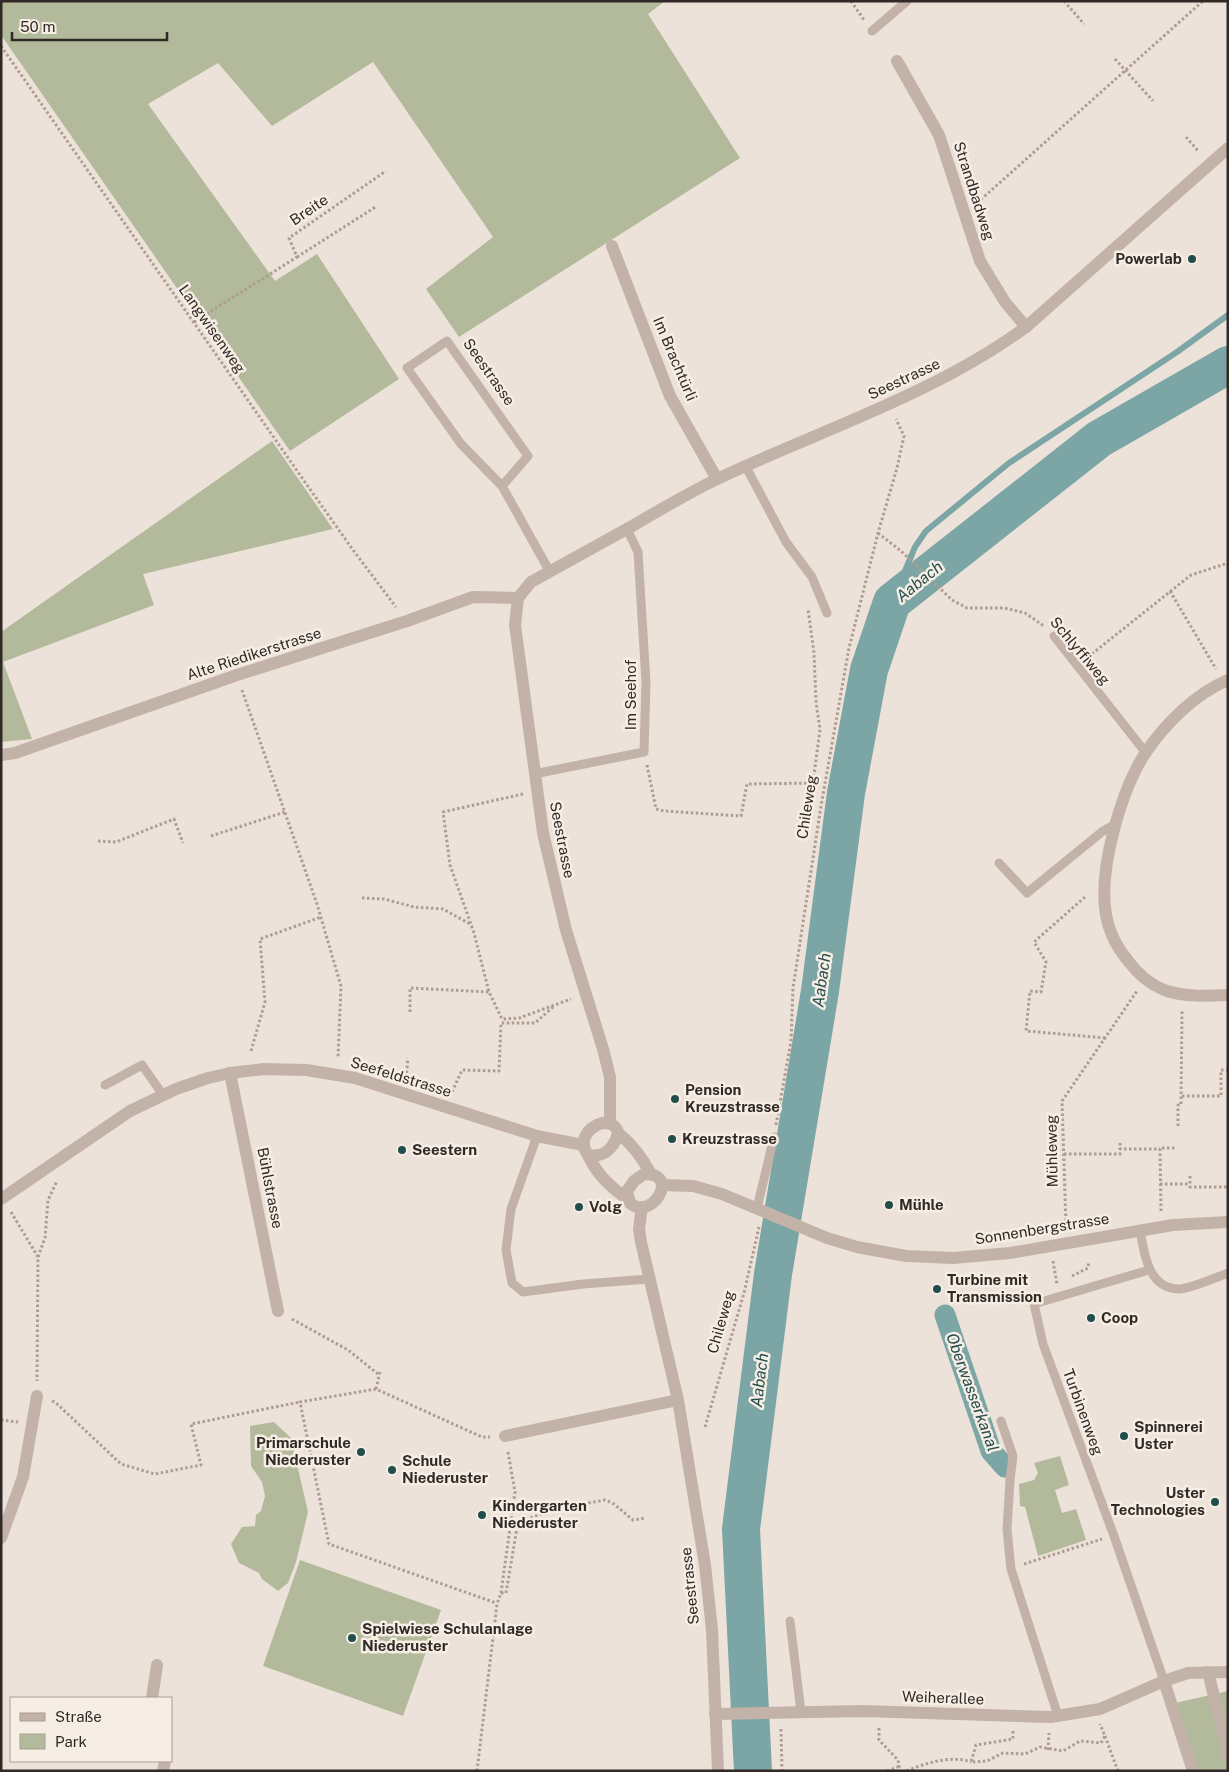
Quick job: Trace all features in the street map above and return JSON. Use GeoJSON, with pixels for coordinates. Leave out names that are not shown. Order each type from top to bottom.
{"type":"FeatureCollection","features":[{"type":"Feature","properties":{"kind":"street","name":"Strandbadweg"},"geometry":{"type":"LineString","coordinates":[[897,62],[939,135],[980,262],[1005,302],[1026,327]]}},
{"type":"Feature","properties":{"kind":"street","name":"Seestrasse"},"geometry":{"type":"LineString","coordinates":[[614,1128],[610,1077],[558,902],[543,833],[536,792],[516,625],[518,598],[531,582],[717,479],[950,376],[1006,342],[1026,327],[1228,148]]}},
{"type":"Feature","properties":{"kind":"street","name":"Im Brachtürli"},"geometry":{"type":"LineString","coordinates":[[612,246],[670,396],[717,479]]}},
{"type":"Feature","properties":{"kind":"street","name":"Alte Riedikerstrasse"},"geometry":{"type":"LineString","coordinates":[[1,755],[15,753],[237,675],[407,621],[473,596],[518,598]]}},
{"type":"Feature","properties":{"kind":"street"},"geometry":{"type":"LineString","coordinates":[[1223,676],[1182,711],[1146,753],[1124,799],[1116,824],[1107,864],[1104,895],[1106,917],[1120,951],[1144,979],[1164,990],[1182,994],[1200,996],[1228,995]]}},
{"type":"Feature","properties":{"kind":"street","name":"Seefeldstrasse"},"geometry":{"type":"LineString","coordinates":[[2,1199],[130,1111],[164,1095],[208,1078],[230,1073],[286,1068],[355,1078],[586,1150]]}},
{"type":"Feature","properties":{"kind":"street","name":"Bühlstrasse"},"geometry":{"type":"LineString","coordinates":[[230,1073],[278,1310]]}},
{"type":"Feature","properties":{"kind":"street"},"geometry":{"type":"LineString","coordinates":[[628,1199],[627,1191],[634,1181],[644,1174],[652,1174],[658,1177],[662,1190],[657,1199],[642,1207],[633,1206],[628,1199],[617,1192],[594,1168],[586,1150],[587,1133],[596,1125],[614,1128],[646,1164],[652,1174]]}},
{"type":"Feature","properties":{"kind":"street"},"geometry":{"type":"LineString","coordinates":[[586,1150],[599,1155],[608,1150],[613,1146],[614,1128]]}},
{"type":"Feature","properties":{"kind":"street","name":"Sonnenbergstrasse"},"geometry":{"type":"LineString","coordinates":[[662,1185],[693,1186],[722,1194],[827,1238],[857,1247],[906,1256],[953,1258],[1010,1253],[1161,1226],[1228,1222]]}},
{"type":"Feature","properties":{"kind":"street","name":"Seestrasse"},"geometry":{"type":"LineString","coordinates":[[642,1207],[639,1229],[678,1400],[706,1565],[712,1630],[718,1771]]}},
{"type":"Feature","properties":{"kind":"street"},"geometry":{"type":"LineString","coordinates":[[1,1538],[23,1477],[36,1396]]}},
{"type":"Feature","properties":{"kind":"street"},"geometry":{"type":"LineString","coordinates":[[505,1436],[678,1400]]}},
{"type":"Feature","properties":{"kind":"street"},"geometry":{"type":"LineString","coordinates":[[152,1697],[156,1664]]}},
{"type":"Feature","properties":{"kind":"street"},"geometry":{"type":"LineString","coordinates":[[1208,1672],[1228,1758]]}},
{"type":"Feature","properties":{"kind":"street","name":"Weiherallee"},"geometry":{"type":"LineString","coordinates":[[715,1714],[863,1710],[1058,1716],[1095,1710],[1188,1673],[1228,1672]]}},
{"type":"Feature","properties":{"kind":"street"},"geometry":{"type":"LineString","coordinates":[[1164,1681],[1193,1771]]}},
{"type":"Feature","properties":{"kind":"lane"},"geometry":{"type":"LineString","coordinates":[[872,31],[907,1]]}},
{"type":"Feature","properties":{"kind":"lane","name":"Seestrasse"},"geometry":{"type":"LineString","coordinates":[[502,486],[528,456],[447,341],[407,368],[461,444],[502,486],[550,572]]}},
{"type":"Feature","properties":{"kind":"lane"},"geometry":{"type":"LineString","coordinates":[[746,467],[786,542],[812,577],[827,613]]}},
{"type":"Feature","properties":{"kind":"lane","name":"Im Seehof"},"geometry":{"type":"LineString","coordinates":[[534,774],[644,752],[646,682],[638,552],[627,529]]}},
{"type":"Feature","properties":{"kind":"lane","name":"Schlyffiweg"},"geometry":{"type":"LineString","coordinates":[[1054,636],[1146,753]]}},
{"type":"Feature","properties":{"kind":"lane"},"geometry":{"type":"LineString","coordinates":[[999,863],[1027,894],[1103,830],[1116,824]]}},
{"type":"Feature","properties":{"kind":"lane"},"geometry":{"type":"LineString","coordinates":[[105,1084],[142,1064],[164,1095]]}},
{"type":"Feature","properties":{"kind":"lane"},"geometry":{"type":"LineString","coordinates":[[537,1136],[511,1209],[506,1250],[512,1283],[523,1292],[583,1284],[649,1279]]}},
{"type":"Feature","properties":{"kind":"lane"},"geometry":{"type":"LineString","coordinates":[[762,1211],[774,1137]]}},
{"type":"Feature","properties":{"kind":"lane"},"geometry":{"type":"LineString","coordinates":[[1140,1230],[1149,1270],[1162,1286],[1180,1289],[1228,1273]]}},
{"type":"Feature","properties":{"kind":"lane","name":"Turbinenweg"},"geometry":{"type":"LineString","coordinates":[[1149,1270],[1034,1304],[1043,1344],[1114,1536],[1164,1681]]}},
{"type":"Feature","properties":{"kind":"lane"},"geometry":{"type":"LineString","coordinates":[[1001,1421],[1014,1456],[1010,1480],[1007,1529],[1011,1569],[1058,1716]]}},
{"type":"Feature","properties":{"kind":"lane"},"geometry":{"type":"LineString","coordinates":[[790,1621],[800,1712]]}},
{"type":"Feature","properties":{"kind":"path"},"geometry":{"type":"LineString","coordinates":[[1064,1],[1084,24]]}},
{"type":"Feature","properties":{"kind":"path"},"geometry":{"type":"LineString","coordinates":[[962,208],[975,204],[1203,1]]}},
{"type":"Feature","properties":{"kind":"path","name":"Langwisenweg"},"geometry":{"type":"LineString","coordinates":[[1,46],[353,550],[407,621]]}},
{"type":"Feature","properties":{"kind":"path"},"geometry":{"type":"LineString","coordinates":[[1115,59],[1154,101]]}},
{"type":"Feature","properties":{"kind":"path"},"geometry":{"type":"LineString","coordinates":[[1186,137],[1199,152]]}},
{"type":"Feature","properties":{"kind":"path","name":"Breite"},"geometry":{"type":"LineString","coordinates":[[297,257],[289,238],[386,172]]}},
{"type":"Feature","properties":{"kind":"path"},"geometry":{"type":"LineString","coordinates":[[194,322],[378,206]]}},
{"type":"Feature","properties":{"kind":"path","name":"Chileweg"},"geometry":{"type":"LineString","coordinates":[[774,1137],[791,1041],[793,988],[821,806],[849,648],[904,436],[894,416]]}},
{"type":"Feature","properties":{"kind":"path","name":"Schlyffiweg"},"geometry":{"type":"LineString","coordinates":[[878,532],[901,551],[952,600],[967,608],[1004,608],[1025,613],[1043,625],[1054,636]]}},
{"type":"Feature","properties":{"kind":"path"},"geometry":{"type":"LineString","coordinates":[[1078,666],[1190,575],[1228,563]]}},
{"type":"Feature","properties":{"kind":"path"},"geometry":{"type":"LineString","coordinates":[[1170,590],[1223,676]]}},
{"type":"Feature","properties":{"kind":"path"},"geometry":{"type":"LineString","coordinates":[[644,752],[656,809],[664,811],[740,816],[748,784],[813,783],[820,729],[816,702],[814,653],[806,600]]}},
{"type":"Feature","properties":{"kind":"path"},"geometry":{"type":"LineString","coordinates":[[237,675],[285,812],[342,986],[338,1058]]}},
{"type":"Feature","properties":{"kind":"path"},"geometry":{"type":"LineString","coordinates":[[536,792],[443,812],[450,865],[471,924],[489,992],[502,1019],[519,1018],[574,998]]}},
{"type":"Feature","properties":{"kind":"path"},"geometry":{"type":"LineString","coordinates":[[211,836],[285,812]]}},
{"type":"Feature","properties":{"kind":"path"},"geometry":{"type":"LineString","coordinates":[[98,841],[116,842],[174,819],[183,843]]}},
{"type":"Feature","properties":{"kind":"path"},"geometry":{"type":"LineString","coordinates":[[1085,897],[1034,942],[1046,962],[1041,992],[1030,991],[1026,1031],[1106,1038]]}},
{"type":"Feature","properties":{"kind":"path"},"geometry":{"type":"LineString","coordinates":[[362,898],[384,899],[414,907],[443,909],[471,924]]}},
{"type":"Feature","properties":{"kind":"path"},"geometry":{"type":"LineString","coordinates":[[251,1051],[265,1002],[260,940],[320,916]]}},
{"type":"Feature","properties":{"kind":"path"},"geometry":{"type":"LineString","coordinates":[[410,1012],[410,988],[489,992]]}},
{"type":"Feature","properties":{"kind":"path","name":"Mühleweg"},"geometry":{"type":"LineString","coordinates":[[1057,1229],[1066,1228],[1062,1101],[1138,988]]}},
{"type":"Feature","properties":{"kind":"path"},"geometry":{"type":"LineString","coordinates":[[1178,1126],[1178,1105],[1182,1105],[1182,994]]}},
{"type":"Feature","properties":{"kind":"path"},"geometry":{"type":"LineString","coordinates":[[452,1092],[462,1070],[499,1070],[501,1024],[535,1023],[554,1005]]}},
{"type":"Feature","properties":{"kind":"path"},"geometry":{"type":"LineString","coordinates":[[406,1078],[408,1058]]}},
{"type":"Feature","properties":{"kind":"path"},"geometry":{"type":"LineString","coordinates":[[1182,1096],[1221,1096],[1221,1070],[1228,1070]]}},
{"type":"Feature","properties":{"kind":"path"},"geometry":{"type":"LineString","coordinates":[[1064,1154],[1120,1154],[1120,1142]]}},
{"type":"Feature","properties":{"kind":"path"},"geometry":{"type":"LineString","coordinates":[[1150,1142],[1151,1149]]}},
{"type":"Feature","properties":{"kind":"path"},"geometry":{"type":"LineString","coordinates":[[1120,1149],[1175,1148]]}},
{"type":"Feature","properties":{"kind":"path"},"geometry":{"type":"LineString","coordinates":[[1160,1149],[1161,1226]]}},
{"type":"Feature","properties":{"kind":"path"},"geometry":{"type":"LineString","coordinates":[[60,1174],[48,1200],[45,1238],[38,1257],[36,1396],[55,1402],[120,1464],[155,1474],[201,1465],[191,1424],[376,1389],[482,1437],[505,1436],[515,1492],[501,1593],[497,1604],[477,1771]]}},
{"type":"Feature","properties":{"kind":"path"},"geometry":{"type":"LineString","coordinates":[[1190,1176],[1190,1184]]}},
{"type":"Feature","properties":{"kind":"path"},"geometry":{"type":"LineString","coordinates":[[1160,1184],[1190,1184],[1190,1187],[1228,1187]]}},
{"type":"Feature","properties":{"kind":"path"},"geometry":{"type":"LineString","coordinates":[[2,1199],[38,1257]]}},
{"type":"Feature","properties":{"kind":"path","name":"Chileweg"},"geometry":{"type":"LineString","coordinates":[[705,1427],[744,1293],[760,1224]]}},
{"type":"Feature","properties":{"kind":"path"},"geometry":{"type":"LineString","coordinates":[[1054,1268],[1057,1283],[1088,1268],[1089,1261]]}},
{"type":"Feature","properties":{"kind":"path"},"geometry":{"type":"LineString","coordinates":[[278,1310],[348,1350],[379,1373],[376,1389]]}},
{"type":"Feature","properties":{"kind":"path"},"geometry":{"type":"LineString","coordinates":[[300,1402],[329,1544],[497,1604]]}},
{"type":"Feature","properties":{"kind":"path"},"geometry":{"type":"LineString","coordinates":[[501,1593],[506,1593],[518,1522],[560,1508],[605,1500],[614,1504],[633,1520],[646,1518]]}},
{"type":"Feature","properties":{"kind":"path"},"geometry":{"type":"LineString","coordinates":[[1011,1569],[1114,1536]]}},
{"type":"Feature","properties":{"kind":"path"},"geometry":{"type":"LineString","coordinates":[[1095,1710],[1118,1771]]}},
{"type":"Feature","properties":{"kind":"path"},"geometry":{"type":"LineString","coordinates":[[776,1712],[782,1771]]}},
{"type":"Feature","properties":{"kind":"path"},"geometry":{"type":"LineString","coordinates":[[971,1762],[976,1745],[1013,1739],[1014,1716]]}},
{"type":"Feature","properties":{"kind":"path"},"geometry":{"type":"LineString","coordinates":[[907,1771],[921,1765],[962,1758],[971,1762],[987,1761],[1003,1753],[1025,1754],[1040,1747],[1063,1751],[1080,1741],[1102,1743],[1104,1736]]}},
{"type":"Feature","properties":{"kind":"path"},"geometry":{"type":"LineString","coordinates":[[883,1746],[898,1760],[900,1771]]}},
{"type":"Feature","properties":{"kind":"path"},"geometry":{"type":"LineString","coordinates":[[887,1771],[900,1766]]}},
{"type":"Feature","properties":{"kind":"green space"},"geometry":{"type":"Polygon","coordinates":[[[1,1],[665,1],[648,14],[740,158],[459,337],[426,289],[493,237],[373,62],[272,126],[218,63],[148,104],[275,281],[317,254],[399,379],[290,451],[1,35],[1,1]]]}},
{"type":"Feature","properties":{"kind":"green space"},"geometry":{"type":"Polygon","coordinates":[[[272,441],[333,529],[143,574],[154,605],[3,662],[32,739],[1,742],[1,632],[272,441]]]}},
{"type":"Feature","properties":{"kind":"green space"},"geometry":{"type":"Polygon","coordinates":[[[274,1422],[291,1438],[308,1512],[296,1562],[288,1583],[278,1591],[262,1579],[259,1573],[239,1563],[231,1544],[242,1527],[255,1526],[256,1515],[261,1511],[265,1496],[262,1482],[251,1466],[250,1426],[274,1422]]]}},
{"type":"Feature","properties":{"kind":"green space"},"geometry":{"type":"Polygon","coordinates":[[[1060,1456],[1069,1485],[1055,1490],[1062,1513],[1076,1509],[1086,1540],[1038,1556],[1025,1507],[1020,1506],[1019,1484],[1034,1480],[1038,1473],[1034,1463],[1060,1456]]]}},
{"type":"Feature","properties":{"kind":"green space","name":"Spielwiese Schulanlage Niederuster"},"geometry":{"type":"Polygon","coordinates":[[[300,1560],[441,1610],[403,1716],[263,1666],[300,1560]]]}},
{"type":"Feature","properties":{"kind":"green space"},"geometry":{"type":"Polygon","coordinates":[[[1228,1691],[1228,1771],[1188,1771],[1166,1705],[1228,1691]]]}},
{"type":"Feature","properties":{"kind":"waterway"},"geometry":{"type":"LineString","coordinates":[[892,602],[915,547],[926,531],[1009,463],[1177,352],[1228,315]]}},
{"type":"Feature","properties":{"kind":"waterway","name":"Aabach"},"geometry":{"type":"LineString","coordinates":[[753,1771],[741,1529],[773,1274],[820,991],[846,793],[869,670],[892,602],[1099,439],[1228,365]]}},
{"type":"Feature","properties":{"kind":"waterway","name":"Oberwasserkanal"},"geometry":{"type":"LineString","coordinates":[[945,1315],[991,1451],[1005,1467]]}},
{"type":"Feature","properties":{"kind":"place","name":"Powerlab"},"geometry":{"type":"Point","coordinates":[1192,259]}},
{"type":"Feature","properties":{"kind":"place","name":"Pension Kreuzstrasse"},"geometry":{"type":"Point","coordinates":[675,1099]}},
{"type":"Feature","properties":{"kind":"place","name":"Kreuzstrasse"},"geometry":{"type":"Point","coordinates":[672,1139]}},
{"type":"Feature","properties":{"kind":"place","name":"Seestern"},"geometry":{"type":"Point","coordinates":[402,1150]}},
{"type":"Feature","properties":{"kind":"place","name":"Mühle"},"geometry":{"type":"Point","coordinates":[889,1205]}},
{"type":"Feature","properties":{"kind":"place","name":"Volg"},"geometry":{"type":"Point","coordinates":[579,1207]}},
{"type":"Feature","properties":{"kind":"place","name":"Turbine mit Transmission"},"geometry":{"type":"Point","coordinates":[937,1289]}},
{"type":"Feature","properties":{"kind":"place","name":"Coop"},"geometry":{"type":"Point","coordinates":[1091,1318]}},
{"type":"Feature","properties":{"kind":"place","name":"Spinnerei Uster"},"geometry":{"type":"Point","coordinates":[1124,1436]}},
{"type":"Feature","properties":{"kind":"place","name":"Primarschule Niederuster"},"geometry":{"type":"Point","coordinates":[361,1452]}},
{"type":"Feature","properties":{"kind":"place","name":"Schule Niederuster"},"geometry":{"type":"Point","coordinates":[392,1470]}},
{"type":"Feature","properties":{"kind":"place","name":"Uster Technologies"},"geometry":{"type":"Point","coordinates":[1215,1502]}},
{"type":"Feature","properties":{"kind":"place","name":"Kindergarten Niederuster"},"geometry":{"type":"Point","coordinates":[482,1515]}},
{"type":"Feature","properties":{"kind":"place","name":"Spielwiese Schulanlage Niederuster"},"geometry":{"type":"Point","coordinates":[352,1638]}}]}
